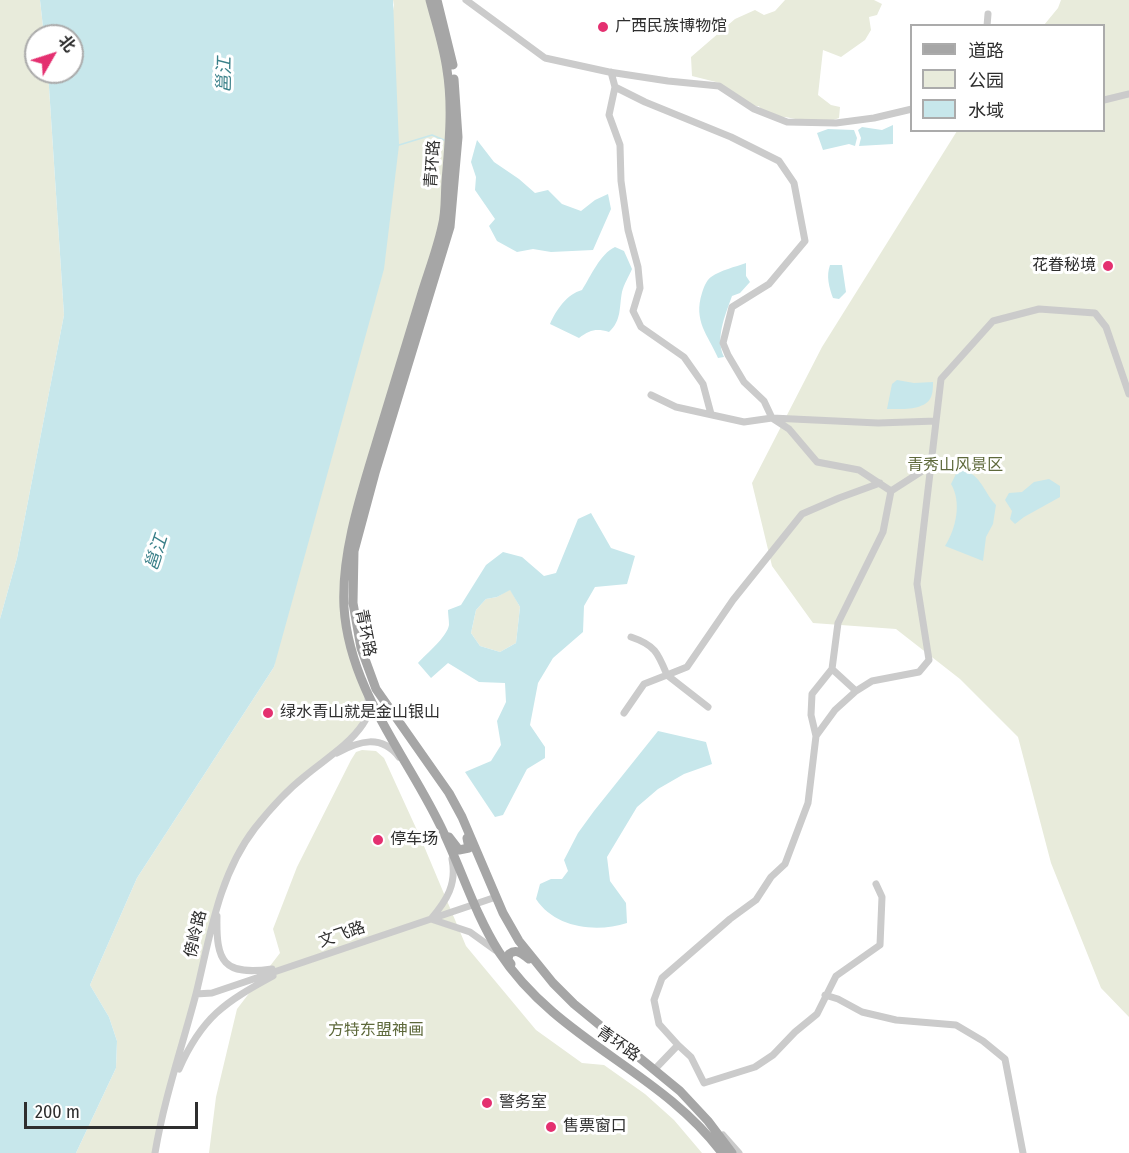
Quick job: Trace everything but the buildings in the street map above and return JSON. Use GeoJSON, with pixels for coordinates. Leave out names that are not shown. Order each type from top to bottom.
{"type":"FeatureCollection","features":[{"type":"Feature","properties":{"kind":"main road","name":"青环路"},"geometry":{"type":"LineString","coordinates":[[430,0],[448,71],[450,137],[443,225],[368,471],[349,548],[344,577],[347,633],[358,671],[368,694],[441,825],[482,924],[501,955],[519,979],[579,1035],[673,1100],[714,1143],[720,1153]]}},
{"type":"Feature","properties":{"kind":"main road","name":"青环路"},"geometry":{"type":"LineString","coordinates":[[437,0],[453,67],[458,137],[450,227],[354,551],[355,625],[376,689],[436,771],[462,817],[496,897],[519,941],[553,983],[588,1016],[680,1091],[708,1120],[732,1153]]}},
{"type":"Feature","properties":{"kind":"main road"},"geometry":{"type":"LineString","coordinates":[[441,825],[459,850],[469,848],[462,817]]}},
{"type":"Feature","properties":{"kind":"main road"},"geometry":{"type":"LineString","coordinates":[[519,979],[508,960],[512,951],[518,951],[536,964]]}},
{"type":"Feature","properties":{"kind":"street"},"geometry":{"type":"LineString","coordinates":[[466,0],[545,58],[611,72],[719,86],[754,109],[787,122],[836,123],[874,118],[910,109]]}},
{"type":"Feature","properties":{"kind":"street"},"geometry":{"type":"LineString","coordinates":[[987,24],[988,14]]}},
{"type":"Feature","properties":{"kind":"street"},"geometry":{"type":"LineString","coordinates":[[611,72],[615,87],[609,115],[620,146],[621,181],[628,230],[638,267],[639,288],[633,311],[641,327],[684,357],[703,384],[711,414]]}},
{"type":"Feature","properties":{"kind":"street"},"geometry":{"type":"LineString","coordinates":[[615,87],[645,102],[731,137],[779,161],[794,183],[805,241],[769,284],[732,307],[723,343],[744,382],[764,401],[772,418],[789,429],[817,462],[859,470],[891,491]]}},
{"type":"Feature","properties":{"kind":"street"},"geometry":{"type":"LineString","coordinates":[[1105,100],[1129,93]]}},
{"type":"Feature","properties":{"kind":"street"},"geometry":{"type":"LineString","coordinates":[[816,736],[835,710],[856,691],[872,681],[920,672],[929,660],[916,584],[941,379],[993,321],[1039,309],[1095,313],[1106,327],[1129,394]]}},
{"type":"Feature","properties":{"kind":"street"},"geometry":{"type":"LineString","coordinates":[[651,395],[676,407],[744,422],[772,418],[811,418],[878,423],[936,421]]}},
{"type":"Feature","properties":{"kind":"street"},"geometry":{"type":"LineString","coordinates":[[876,884],[882,897],[880,945],[836,976],[817,1014],[795,1032],[773,1055],[755,1067],[722,1075],[704,1083],[691,1057],[659,1024],[654,999],[662,978],[730,919],[756,900],[771,878],[785,864],[808,803],[816,736],[811,715],[812,694],[832,669],[838,623],[883,532],[891,491],[930,466]]}},
{"type":"Feature","properties":{"kind":"street"},"geometry":{"type":"LineString","coordinates":[[624,713],[644,684],[687,668],[733,600],[802,514],[879,483]]}},
{"type":"Feature","properties":{"kind":"street"},"geometry":{"type":"LineString","coordinates":[[631,637],[648,643],[658,654],[667,675],[708,707]]}},
{"type":"Feature","properties":{"kind":"street"},"geometry":{"type":"LineString","coordinates":[[832,669],[856,691]]}},
{"type":"Feature","properties":{"kind":"street"},"geometry":{"type":"LineString","coordinates":[[330,757],[364,723],[369,705],[368,694]]}},
{"type":"Feature","properties":{"kind":"street"},"geometry":{"type":"LineString","coordinates":[[330,757],[355,744],[372,741],[380,743],[395,752],[416,780]]}},
{"type":"Feature","properties":{"kind":"street","name":"傍岭路"},"geometry":{"type":"LineString","coordinates":[[155,1153],[218,903],[235,860],[249,835],[283,795],[330,757]]}},
{"type":"Feature","properties":{"kind":"street"},"geometry":{"type":"LineString","coordinates":[[450,847],[454,868],[452,886],[431,919],[470,932],[501,955]]}},
{"type":"Feature","properties":{"kind":"street","name":"文飞路"},"geometry":{"type":"LineString","coordinates":[[196,994],[212,993],[496,897]]}},
{"type":"Feature","properties":{"kind":"street"},"geometry":{"type":"LineString","coordinates":[[218,903],[218,947],[222,957],[230,966],[240,971],[251,972],[289,967]]}},
{"type":"Feature","properties":{"kind":"street"},"geometry":{"type":"LineString","coordinates":[[169,1093],[189,1045],[209,1018],[232,999],[289,967]]}},
{"type":"Feature","properties":{"kind":"street"},"geometry":{"type":"LineString","coordinates":[[825,995],[862,1012],[896,1020],[956,1025],[983,1041],[1005,1059],[1023,1153]]}},
{"type":"Feature","properties":{"kind":"street"},"geometry":{"type":"LineString","coordinates":[[654,1070],[678,1045]]}},
{"type":"Feature","properties":{"kind":"street"},"geometry":{"type":"LineString","coordinates":[[708,1120],[739,1153]]}},
{"type":"Feature","properties":{"kind":"green space"},"geometry":{"type":"Polygon","coordinates":[[[0,0],[40,0],[43,24],[24,24],[24,84],[49,84],[64,315],[17,558],[0,619],[0,0]]]}},
{"type":"Feature","properties":{"kind":"green space"},"geometry":{"type":"Polygon","coordinates":[[[393,0],[430,0],[448,71],[443,225],[368,471],[344,604],[368,694],[364,723],[264,816],[225,883],[155,1153],[76,1153],[116,1068],[117,1041],[109,1017],[90,985],[137,878],[274,667],[394,5],[393,0]]]}},
{"type":"Feature","properties":{"kind":"green space"},"geometry":{"type":"Polygon","coordinates":[[[785,0],[874,0],[882,4],[877,15],[869,17],[871,30],[865,40],[841,57],[823,50],[818,95],[831,105],[840,107],[839,118],[822,124],[785,117],[764,116],[759,106],[749,107],[720,83],[692,76],[691,57],[735,19],[755,10],[764,15],[775,11],[785,0]]]}},
{"type":"Feature","properties":{"kind":"green space","name":"青秀山风景区"},"geometry":{"type":"Polygon","coordinates":[[[1061,0],[1129,0],[1129,1017],[1101,988],[1051,863],[1018,737],[960,679],[896,629],[813,623],[772,566],[752,483],[822,347],[956,132],[1105,132],[1105,24],[1045,24],[1058,8],[1061,0]]]}},
{"type":"Feature","properties":{"kind":"green space"},"geometry":{"type":"Polygon","coordinates":[[[510,589],[520,607],[516,643],[500,652],[480,646],[471,633],[476,610],[486,599],[497,597],[510,589]]]}},
{"type":"Feature","properties":{"kind":"green space","name":"方特东盟神画"},"geometry":{"type":"Polygon","coordinates":[[[376,751],[384,758],[466,946],[536,1030],[582,1063],[604,1065],[645,1094],[674,1120],[702,1153],[209,1153],[216,1097],[237,1009],[280,953],[273,929],[297,867],[351,760],[356,752],[376,751]]]}},
{"type":"Feature","properties":{"kind":"water","name":"邕江"},"geometry":{"type":"Polygon","coordinates":[[[40,0],[393,0],[399,145],[384,269],[274,667],[137,878],[90,985],[109,1017],[117,1041],[116,1068],[76,1153],[0,1153],[0,619],[17,558],[64,315],[49,84],[84,84],[84,24],[43,24],[40,0]]]}},
{"type":"Feature","properties":{"kind":"water"},"geometry":{"type":"Polygon","coordinates":[[[893,125],[893,144],[859,146],[861,138],[858,130],[862,127],[882,130],[893,125]]]}},
{"type":"Feature","properties":{"kind":"water"},"geometry":{"type":"Polygon","coordinates":[[[828,129],[854,130],[857,138],[855,146],[849,144],[823,150],[817,133],[828,129]]]}},
{"type":"Feature","properties":{"kind":"water"},"geometry":{"type":"Polygon","coordinates":[[[477,140],[494,162],[535,193],[548,190],[562,204],[581,211],[595,200],[608,194],[611,209],[593,250],[551,252],[533,249],[517,252],[497,241],[489,226],[495,219],[475,190],[476,177],[471,162],[477,140]]]}},
{"type":"Feature","properties":{"kind":"water"},"geometry":{"type":"Polygon","coordinates":[[[615,247],[624,251],[632,269],[623,289],[618,318],[609,332],[593,330],[579,338],[550,324],[563,303],[582,290],[600,260],[615,247]]]}},
{"type":"Feature","properties":{"kind":"water"},"geometry":{"type":"Polygon","coordinates":[[[746,263],[746,276],[750,282],[740,293],[732,296],[724,319],[720,342],[724,357],[718,358],[700,320],[702,293],[706,282],[711,277],[746,263]]]}},
{"type":"Feature","properties":{"kind":"water"},"geometry":{"type":"Polygon","coordinates":[[[830,265],[842,265],[846,292],[839,299],[833,298],[830,290],[828,277],[830,265]]]}},
{"type":"Feature","properties":{"kind":"water"},"geometry":{"type":"Polygon","coordinates":[[[897,380],[914,383],[933,382],[933,392],[928,402],[918,407],[887,409],[892,384],[897,380]]]}},
{"type":"Feature","properties":{"kind":"water"},"geometry":{"type":"Polygon","coordinates":[[[958,470],[965,471],[976,478],[996,505],[993,524],[986,537],[983,561],[945,546],[955,524],[957,507],[951,484],[958,470]]]}},
{"type":"Feature","properties":{"kind":"water"},"geometry":{"type":"Polygon","coordinates":[[[1049,479],[1060,486],[1060,497],[1015,524],[1010,519],[1012,511],[1005,500],[1009,493],[1022,492],[1034,482],[1049,479]]]}},
{"type":"Feature","properties":{"kind":"water"},"geometry":{"type":"Polygon","coordinates":[[[591,513],[611,548],[635,556],[627,584],[595,587],[584,606],[583,632],[553,658],[538,683],[530,725],[545,747],[545,758],[527,769],[503,815],[495,817],[465,772],[491,761],[501,745],[497,721],[506,702],[505,683],[479,682],[448,663],[431,678],[418,663],[445,635],[449,625],[448,610],[461,605],[486,565],[503,552],[522,557],[544,576],[556,573],[578,519],[591,513]],[[510,590],[497,597],[486,599],[476,610],[471,633],[480,646],[500,652],[516,643],[520,607],[510,590]]]}},
{"type":"Feature","properties":{"kind":"water"},"geometry":{"type":"Polygon","coordinates":[[[658,731],[706,742],[712,764],[684,774],[658,789],[637,807],[607,857],[610,881],[626,903],[627,923],[602,928],[577,926],[565,922],[544,909],[536,899],[540,884],[551,879],[562,879],[568,871],[564,860],[578,833],[658,731]]]}},
{"type":"Feature","properties":{"kind":"waterway"},"geometry":{"type":"LineString","coordinates":[[399,145],[432,135],[444,140]]}},
{"type":"Feature","properties":{"kind":"place","name":"广西民族博物馆"},"geometry":{"type":"Point","coordinates":[603,27]}},
{"type":"Feature","properties":{"kind":"place","name":"花眷秘境"},"geometry":{"type":"Point","coordinates":[1108,266]}},
{"type":"Feature","properties":{"kind":"place","name":"绿水青山就是金山银山"},"geometry":{"type":"Point","coordinates":[268,713]}},
{"type":"Feature","properties":{"kind":"place","name":"停车场"},"geometry":{"type":"Point","coordinates":[378,840]}},
{"type":"Feature","properties":{"kind":"place","name":"警务室"},"geometry":{"type":"Point","coordinates":[487,1103]}},
{"type":"Feature","properties":{"kind":"place","name":"售票窗口"},"geometry":{"type":"Point","coordinates":[551,1127]}}]}
